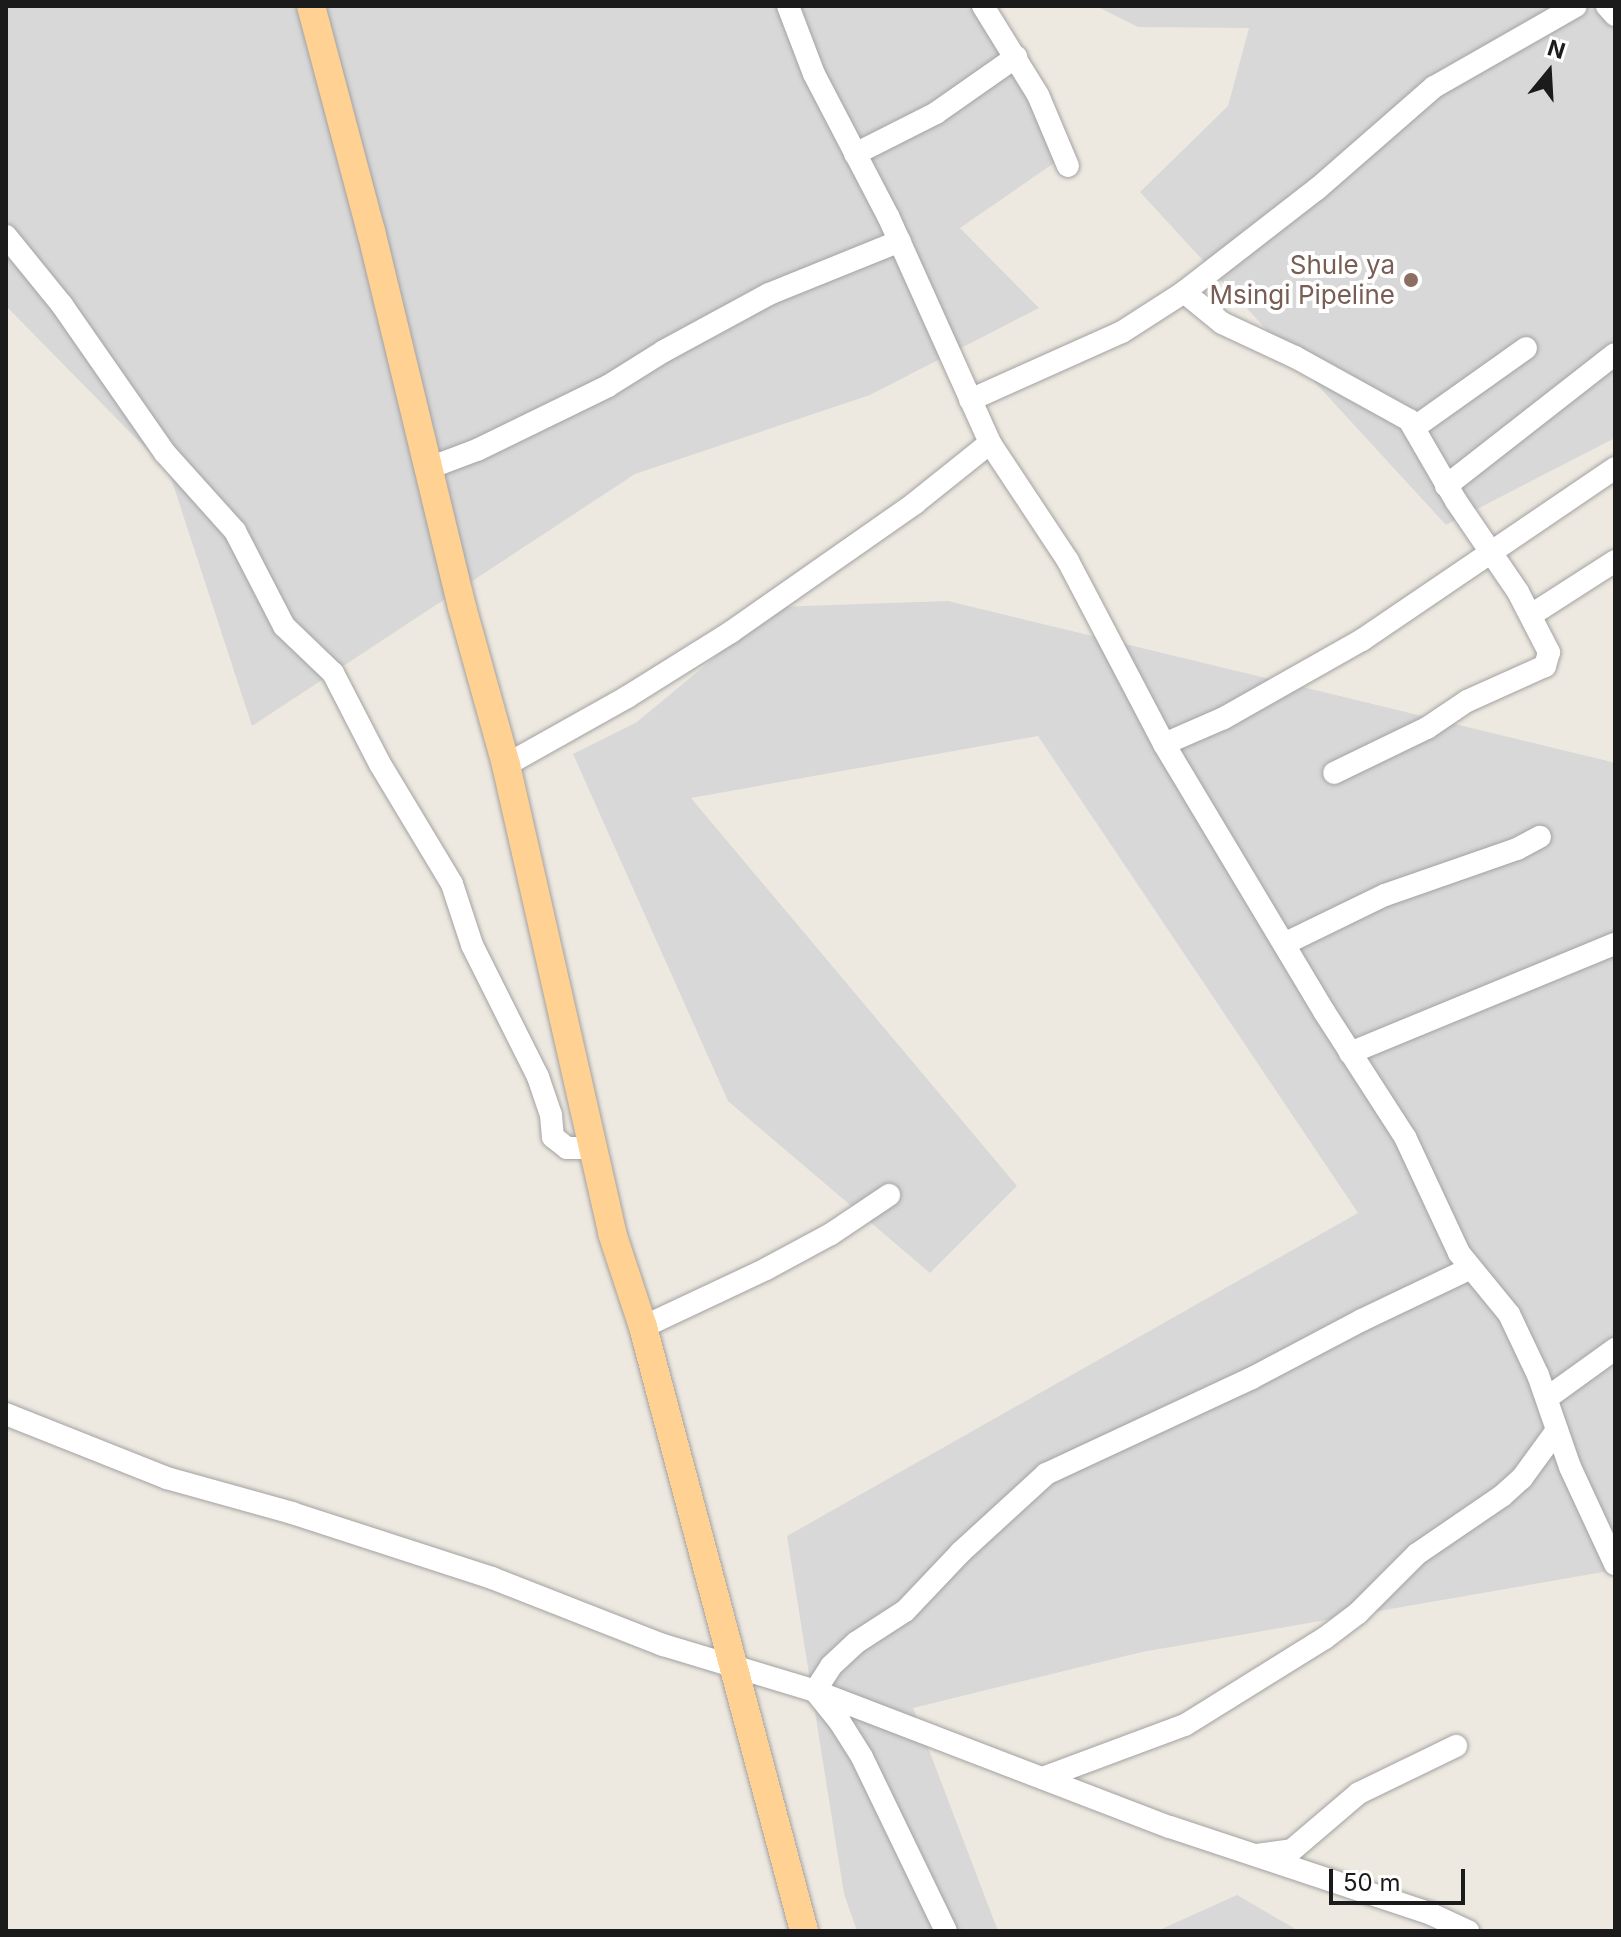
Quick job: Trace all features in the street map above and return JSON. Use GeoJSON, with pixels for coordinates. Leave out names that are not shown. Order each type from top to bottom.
{"type":"FeatureCollection","features":[{"type":"Feature","properties":{"kind":"main road"},"geometry":{"type":"LineString","coordinates":[[311,6],[462,607],[506,765],[612,1233],[643,1327],[804,1931]]}},
{"type":"Feature","properties":{"kind":"street"},"geometry":{"type":"LineString","coordinates":[[788,6],[814,74],[900,241],[990,443],[1068,561],[1164,744],[1350,1053],[1405,1137],[1469,1269],[1509,1314],[1547,1398],[1570,1467],[1611,1538],[1615,1564]]}},
{"type":"Feature","properties":{"kind":"street"},"geometry":{"type":"LineString","coordinates":[[983,6],[1038,95],[1068,166]]}},
{"type":"Feature","properties":{"kind":"street"},"geometry":{"type":"LineString","coordinates":[[970,400],[1086,350],[1184,292],[1317,189],[1434,87],[1576,6]]}},
{"type":"Feature","properties":{"kind":"street"},"geometry":{"type":"LineString","coordinates":[[1607,6],[1615,15]]}},
{"type":"Feature","properties":{"kind":"street"},"geometry":{"type":"LineString","coordinates":[[855,154],[936,113],[1016,57]]}},
{"type":"Feature","properties":{"kind":"street"},"geometry":{"type":"LineString","coordinates":[[6,236],[62,305],[158,444],[235,531],[284,626],[333,673],[380,764],[452,884],[464,912],[472,945],[538,1077],[551,1115],[553,1137],[567,1148],[591,1148]]}},
{"type":"Feature","properties":{"kind":"street"},"geometry":{"type":"LineString","coordinates":[[429,468],[594,393],[769,294],[900,241]]}},
{"type":"Feature","properties":{"kind":"street"},"geometry":{"type":"LineString","coordinates":[[1184,292],[1222,323],[1403,415],[1415,427],[1446,486],[1531,615],[1549,652],[1545,666],[1467,701],[1427,728],[1334,773]]}},
{"type":"Feature","properties":{"kind":"street"},"geometry":{"type":"LineString","coordinates":[[1415,427],[1526,348]]}},
{"type":"Feature","properties":{"kind":"street"},"geometry":{"type":"LineString","coordinates":[[1446,486],[1615,354]]}},
{"type":"Feature","properties":{"kind":"street"},"geometry":{"type":"LineString","coordinates":[[506,765],[627,697],[731,632],[915,503],[990,443]]}},
{"type":"Feature","properties":{"kind":"street"},"geometry":{"type":"LineString","coordinates":[[1164,744],[1224,718],[1362,640],[1615,468]]}},
{"type":"Feature","properties":{"kind":"street"},"geometry":{"type":"LineString","coordinates":[[1531,615],[1615,561]]}},
{"type":"Feature","properties":{"kind":"street"},"geometry":{"type":"LineString","coordinates":[[1286,943],[1385,895],[1517,849],[1540,837]]}},
{"type":"Feature","properties":{"kind":"street"},"geometry":{"type":"LineString","coordinates":[[1350,1053],[1615,944]]}},
{"type":"Feature","properties":{"kind":"street"},"geometry":{"type":"LineString","coordinates":[[643,1327],[766,1269],[831,1234],[889,1195]]}},
{"type":"Feature","properties":{"kind":"street"},"geometry":{"type":"LineString","coordinates":[[815,1691],[844,1652],[905,1611],[961,1552],[1046,1474],[1252,1378],[1362,1320],[1469,1269]]}},
{"type":"Feature","properties":{"kind":"street"},"geometry":{"type":"LineString","coordinates":[[1547,1398],[1615,1349]]}},
{"type":"Feature","properties":{"kind":"street"},"geometry":{"type":"LineString","coordinates":[[6,1414],[167,1478],[292,1513],[492,1578],[663,1645],[815,1691],[1250,1856],[1431,1914],[1468,1931]]}},
{"type":"Feature","properties":{"kind":"street"},"geometry":{"type":"LineString","coordinates":[[1045,1777],[1185,1725],[1304,1653],[1358,1613],[1417,1554],[1502,1496],[1522,1478],[1557,1430]]}},
{"type":"Feature","properties":{"kind":"street"},"geometry":{"type":"LineString","coordinates":[[815,1691],[862,1757],[946,1931]]}},
{"type":"Feature","properties":{"kind":"street"},"geometry":{"type":"LineString","coordinates":[[1250,1856],[1292,1850],[1359,1793],[1456,1746]]}},
{"type":"Feature","properties":{"kind":"shaded area"},"geometry":{"type":"Polygon","coordinates":[[[6,6],[979,6],[1070,152],[960,228],[1039,308],[870,395],[635,474],[252,726],[169,472],[6,306],[6,6]]]}},
{"type":"Feature","properties":{"kind":"shaded area"},"geometry":{"type":"Polygon","coordinates":[[[1096,6],[1615,6],[1615,438],[1446,525],[1140,192],[1228,106],[1249,28],[1138,27],[1096,6]]]}},
{"type":"Feature","properties":{"kind":"shaded area"},"geometry":{"type":"Polygon","coordinates":[[[948,601],[1612,762],[1615,767],[1615,1570],[1142,1652],[913,1708],[998,1931],[857,1931],[844,1894],[787,1536],[1358,1213],[1038,736],[691,798],[1017,1186],[930,1273],[728,1101],[573,754],[637,722],[775,607],[948,601]]]}},
{"type":"Feature","properties":{"kind":"shaded area"},"geometry":{"type":"Polygon","coordinates":[[[1237,1895],[1299,1931],[1157,1931],[1237,1895]]]}},
{"type":"Feature","properties":{"kind":"place","name":"Shule ya Msingi Pipeline"},"geometry":{"type":"Point","coordinates":[1411,280]}}]}
